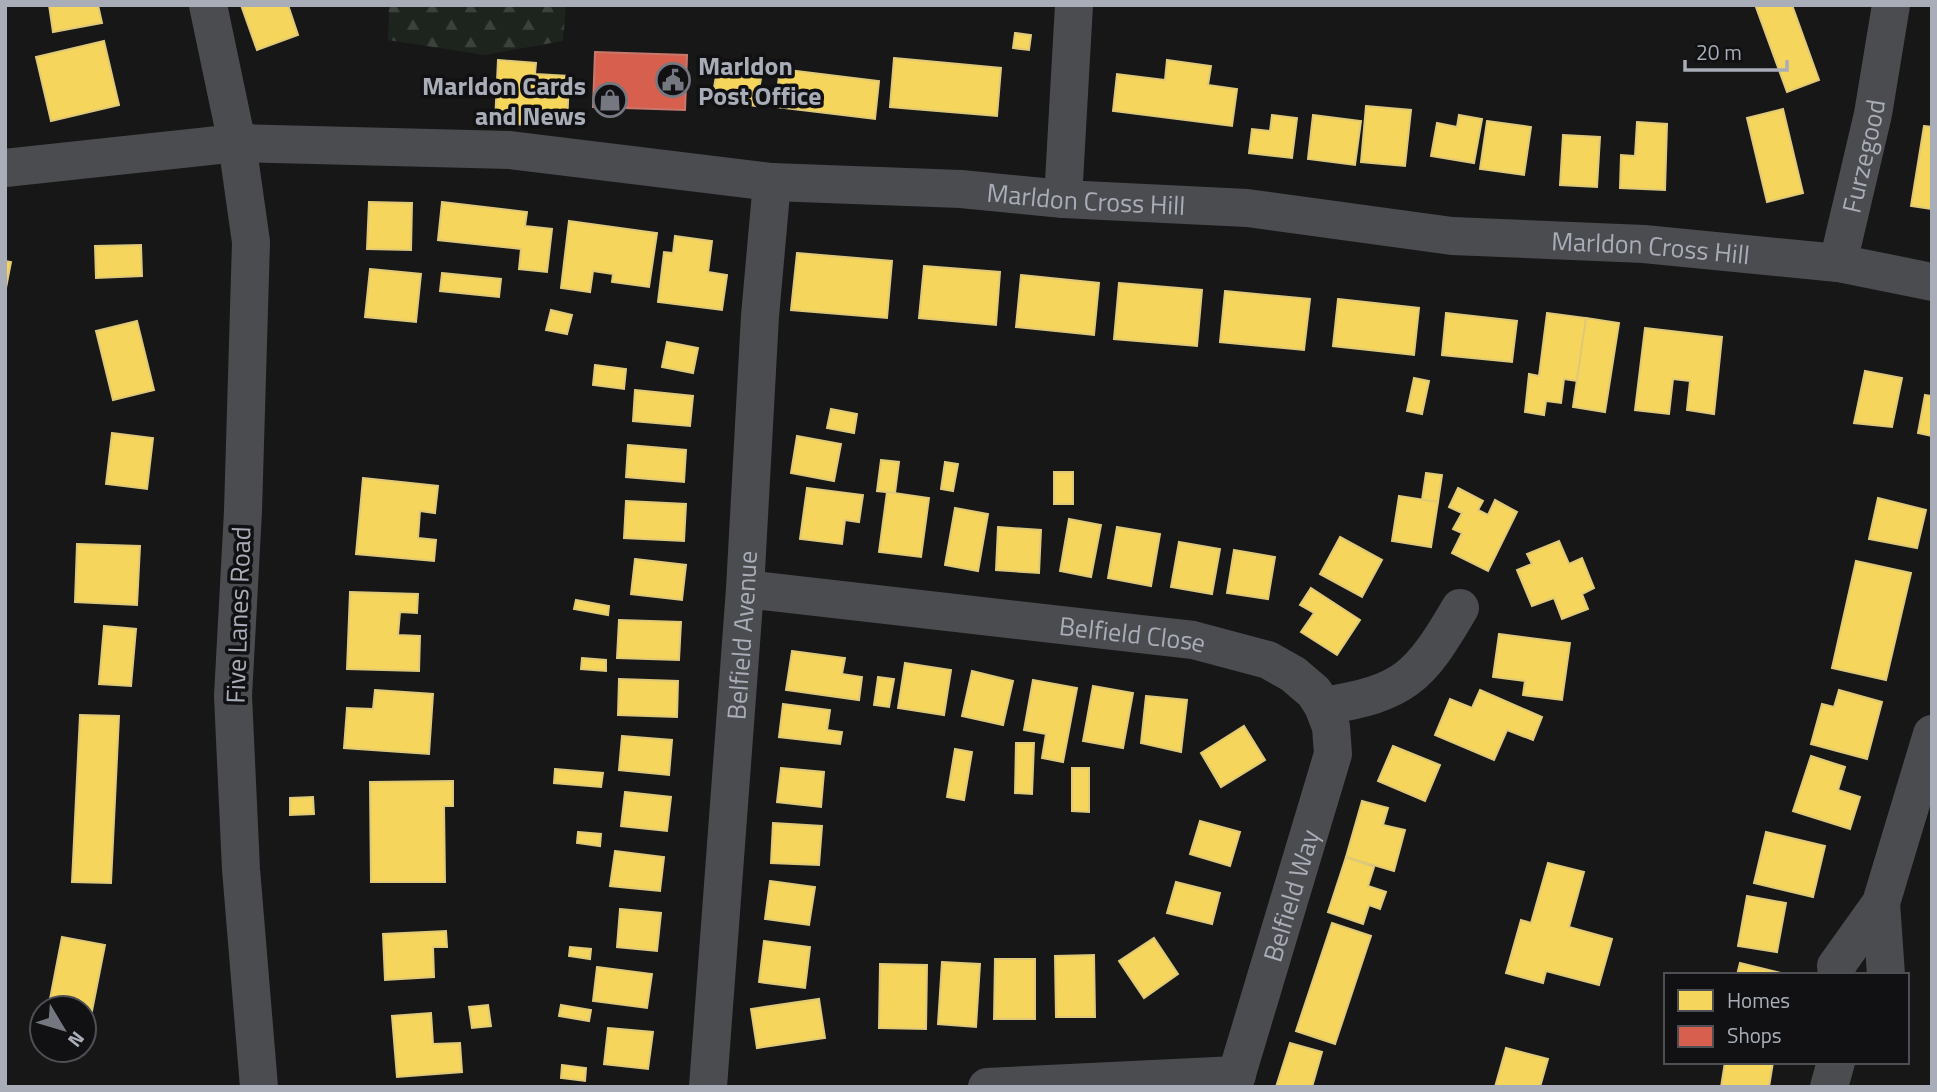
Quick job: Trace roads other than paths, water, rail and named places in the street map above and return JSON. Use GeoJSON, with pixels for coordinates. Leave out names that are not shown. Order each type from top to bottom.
{"type":"FeatureCollection","features":[{"type":"Feature","properties":{"kind":"street","name":"Five Lanes Road"},"geometry":{"type":"LineString","coordinates":[[208,5],[237,143],[251,242],[243,498],[233,696],[241,869],[259,1087]]}},
{"type":"Feature","properties":{"kind":"street"},"geometry":{"type":"LineString","coordinates":[[1063,199],[1073,5]]}},
{"type":"Feature","properties":{"kind":"street","name":"Furzegood"},"geometry":{"type":"LineString","coordinates":[[1838,263],[1873,114],[1891,5]]}},
{"type":"Feature","properties":{"kind":"street","name":"Marldon Cross Hill"},"geometry":{"type":"LineString","coordinates":[[5,168],[237,143],[510,150],[772,181],[961,189],[1063,199],[1247,208],[1452,236],[1644,244],[1838,263],[1932,282]]}},
{"type":"Feature","properties":{"kind":"street","name":"Belfield Avenue"},"geometry":{"type":"LineString","coordinates":[[708,1087],[745,589],[760,316],[772,181]]}},
{"type":"Feature","properties":{"kind":"street","name":"Belfield Close"},"geometry":{"type":"LineString","coordinates":[[745,589],[1193,640],[1268,660],[1293,674],[1314,692],[1323,706]]}},
{"type":"Feature","properties":{"kind":"street"},"geometry":{"type":"LineString","coordinates":[[1323,706],[1370,698],[1397,687],[1425,665],[1460,608]]}},
{"type":"Feature","properties":{"kind":"street","name":"Belfield Way"},"geometry":{"type":"LineString","coordinates":[[1235,1081],[1333,754],[1331,727],[1323,706]]}},
{"type":"Feature","properties":{"kind":"street"},"geometry":{"type":"LineString","coordinates":[[1837,973],[1836,966],[1881,903],[1932,734]]}},
{"type":"Feature","properties":{"kind":"street"},"geometry":{"type":"LineString","coordinates":[[1881,903],[1886,973]]}},
{"type":"Feature","properties":{"kind":"street"},"geometry":{"type":"LineString","coordinates":[[1829,1087],[1835,1064]]}},
{"type":"Feature","properties":{"kind":"street"},"geometry":{"type":"LineString","coordinates":[[987,1087],[1235,1081]]}},
{"type":"Feature","properties":{"kind":"place","name":"Marldon Post Office"},"geometry":{"type":"Point","coordinates":[673,80]}},
{"type":"Feature","properties":{"kind":"place","name":"Marldon Cards and News"},"geometry":{"type":"Point","coordinates":[610,100]}}]}
